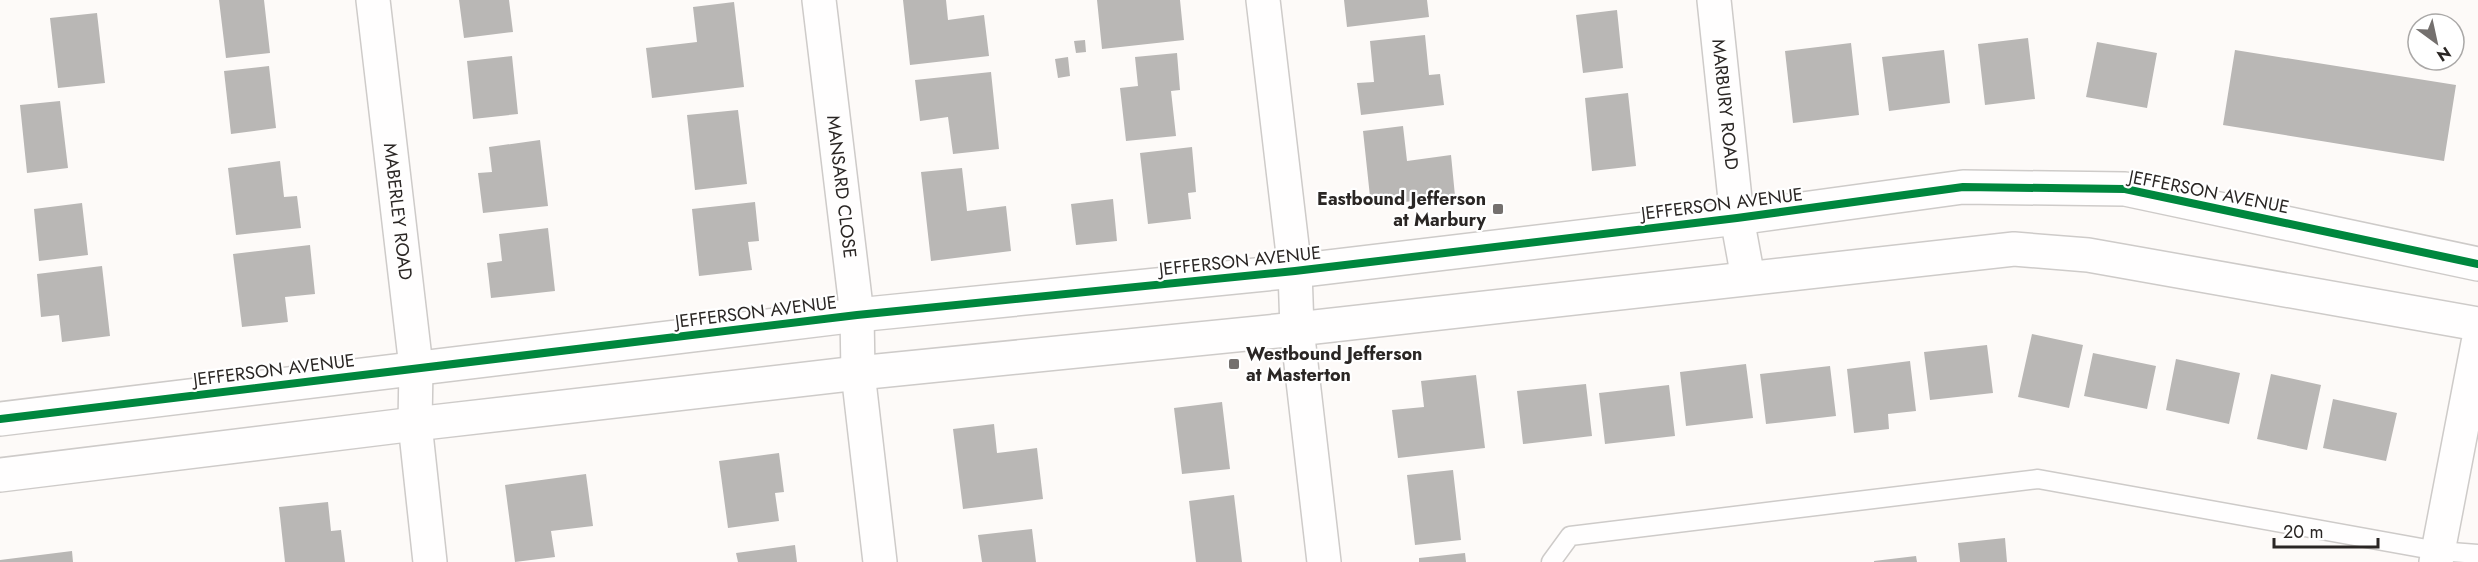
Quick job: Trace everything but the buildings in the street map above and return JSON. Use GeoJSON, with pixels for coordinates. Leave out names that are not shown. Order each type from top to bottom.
{"type":"FeatureCollection","features":[{"type":"Feature","properties":{"kind":"street","name":"MABERLEY ROAD"},"geometry":{"type":"LineString","coordinates":[[373,0],[416,367],[415,424],[430,562]]}},
{"type":"Feature","properties":{"kind":"street","name":"MANSARD CLOSE"},"geometry":{"type":"LineString","coordinates":[[819,0],[857,315],[858,374],[880,562]]}},
{"type":"Feature","properties":{"kind":"street"},"geometry":{"type":"LineString","coordinates":[[1263,0],[1295,271],[1298,329],[1324,562]]}},
{"type":"Feature","properties":{"kind":"street","name":"MARBURY ROAD"},"geometry":{"type":"LineString","coordinates":[[1713,0],[1737,218],[1748,278]]}},
{"type":"Feature","properties":{"kind":"street","name":"JEFFERSON AVENUE"},"geometry":{"type":"LineString","coordinates":[[0,419],[857,315],[1295,271],[1737,218],[1963,187],[2125,189],[2478,264]]}},
{"type":"Feature","properties":{"kind":"street"},"geometry":{"type":"LineString","coordinates":[[0,475],[415,424],[858,374],[1298,329],[2014,249],[2088,255],[2478,324]]}},
{"type":"Feature","properties":{"kind":"street"},"geometry":{"type":"LineString","coordinates":[[2437,557],[2478,343]]}},
{"type":"Feature","properties":{"kind":"lane"},"geometry":{"type":"LineString","coordinates":[[1551,562],[1570,536],[2038,479],[2437,557],[2478,554]]}},
{"type":"Feature","properties":{"kind":"cycle path"},"geometry":{"type":"LineString","coordinates":[[0,419],[857,315],[1295,271],[1737,218],[1963,187],[2125,189],[2478,264]]}},
{"type":"Feature","properties":{"kind":"place","name":"Eastbound Jefferson at Marbury"},"geometry":{"type":"Point","coordinates":[1498,209]}},
{"type":"Feature","properties":{"kind":"place","name":"Westbound Jefferson at Masterton"},"geometry":{"type":"Point","coordinates":[1234,364]}}]}
